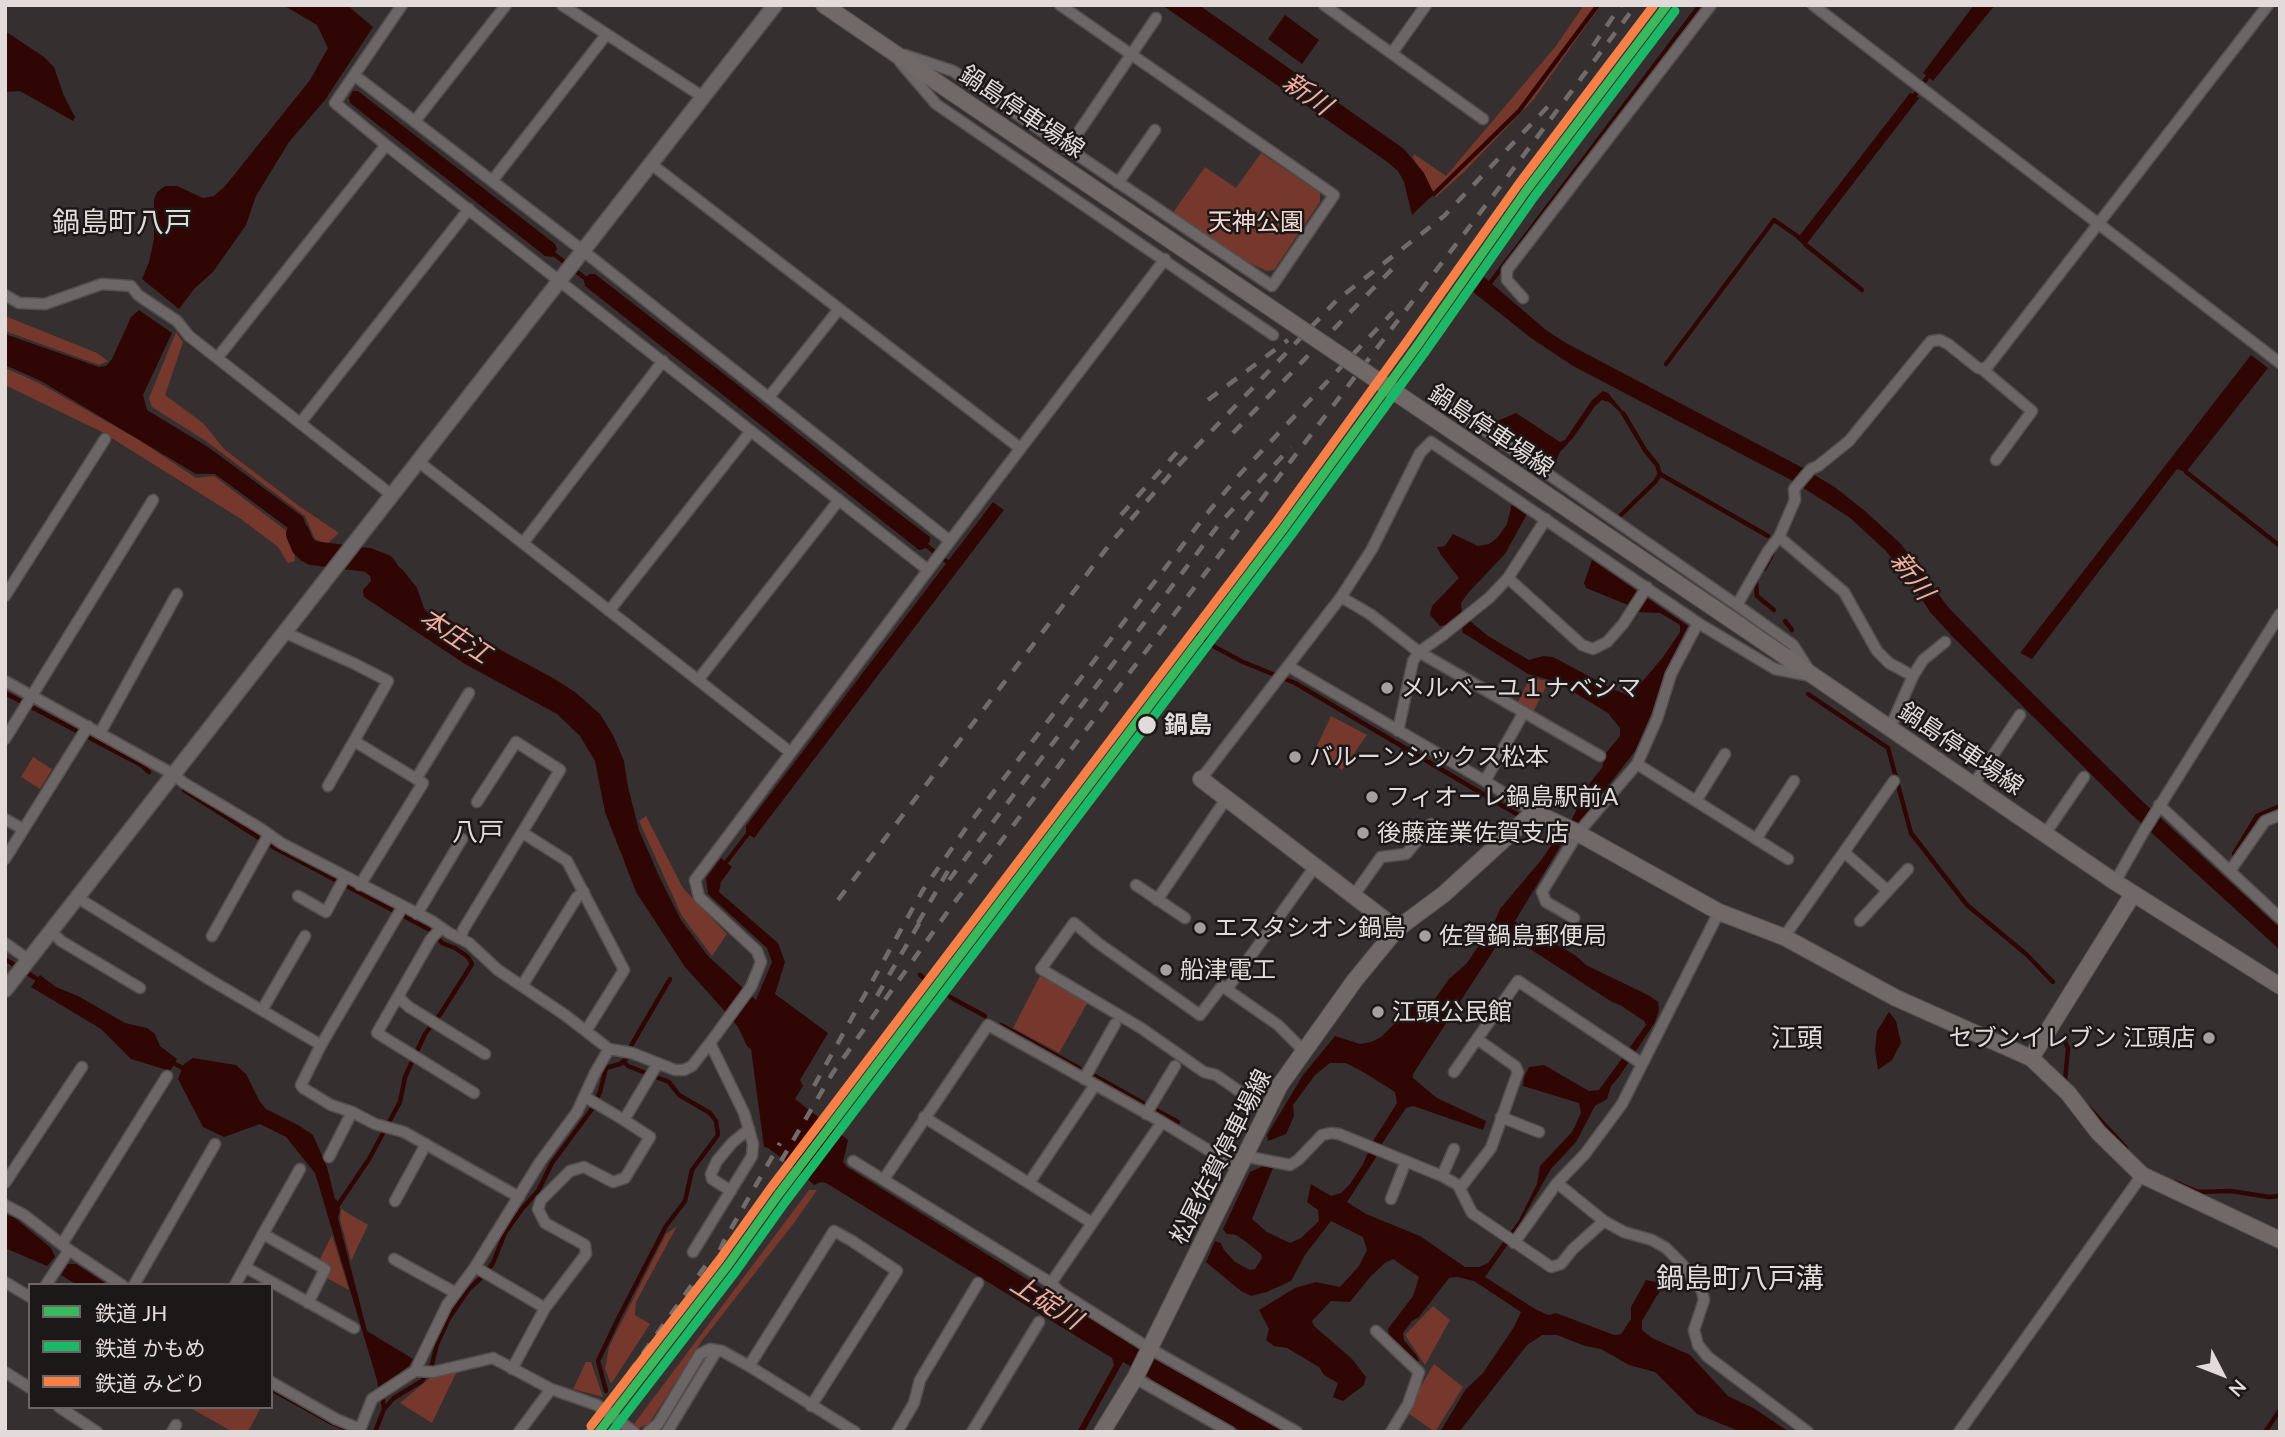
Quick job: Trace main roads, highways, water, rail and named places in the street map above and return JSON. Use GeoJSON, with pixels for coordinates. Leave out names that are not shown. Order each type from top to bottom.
{"type":"FeatureCollection","features":[{"type":"Feature","properties":{"kind":"main road","name":"鍋島停車場線"},"geometry":{"type":"LineString","coordinates":[[824,5],[2115,882],[2280,986]]}},
{"type":"Feature","properties":{"kind":"main road"},"geometry":{"type":"LineString","coordinates":[[1201,779],[1398,929],[1444,894],[1534,812],[1572,830],[1718,912],[1784,937],[1896,999],[2031,1058],[2068,1093],[2098,1132],[2142,1175],[2280,1240]]}},
{"type":"Feature","properties":{"kind":"main road"},"geometry":{"type":"LineString","coordinates":[[2031,1058],[2133,894]]}},
{"type":"Feature","properties":{"kind":"main road","name":"松尾佐賀停車場線"},"geometry":{"type":"LineString","coordinates":[[1102,1432],[1135,1378],[1280,1085],[1355,980],[1398,929]]}},
{"type":"Feature","properties":{"kind":"water"},"geometry":{"type":"Polygon","coordinates":[[[283,5],[347,5],[373,27],[325,100],[289,142],[256,196],[246,225],[213,272],[195,288],[179,309],[142,279],[154,239],[154,200],[157,192],[165,186],[177,186],[203,198],[214,196],[226,185],[310,80],[328,48],[317,25],[283,5]]]}},
{"type":"Feature","properties":{"kind":"water","name":"新川"},"geometry":{"type":"Polygon","coordinates":[[[1162,5],[1199,5],[1404,149],[1424,173],[1434,194],[1412,215],[1404,182],[1398,171],[1162,5]]]}},
{"type":"Feature","properties":{"kind":"water"},"geometry":{"type":"Polygon","coordinates":[[[1974,5],[1995,5],[1933,81],[1923,73],[1974,5]]]}},
{"type":"Feature","properties":{"kind":"water"},"geometry":{"type":"Polygon","coordinates":[[[1285,15],[1319,40],[1302,64],[1268,39],[1285,15]]]}},
{"type":"Feature","properties":{"kind":"water"},"geometry":{"type":"Polygon","coordinates":[[[5,31],[44,57],[54,67],[75,117],[73,121],[20,91],[5,92],[5,31]]]}},
{"type":"Feature","properties":{"kind":"water"},"geometry":{"type":"Polygon","coordinates":[[[353,91],[358,91],[555,244],[557,249],[552,257],[545,256],[350,103],[349,98],[353,91]]]}},
{"type":"Feature","properties":{"kind":"water"},"geometry":{"type":"Polygon","coordinates":[[[1910,93],[1919,98],[1805,246],[1797,239],[1910,93]]]}},
{"type":"Feature","properties":{"kind":"water"},"geometry":{"type":"Polygon","coordinates":[[[589,274],[595,274],[930,537],[924,549],[919,550],[585,286],[584,281],[589,274]]]}},
{"type":"Feature","properties":{"kind":"water","name":"新川"},"geometry":{"type":"Polygon","coordinates":[[[1484,277],[1546,330],[1566,343],[1803,468],[1836,488],[1865,511],[1901,544],[1948,607],[2013,674],[2141,800],[2280,928],[2280,950],[2132,815],[1951,635],[1930,612],[1910,580],[1885,550],[1849,517],[1791,480],[1573,366],[1531,338],[1473,292],[1484,277]]]}},
{"type":"Feature","properties":{"kind":"water"},"geometry":{"type":"Polygon","coordinates":[[[139,310],[172,333],[143,395],[147,410],[208,447],[303,517],[312,541],[324,549],[312,562],[301,561],[297,556],[292,531],[215,474],[196,474],[41,381],[5,365],[5,334],[99,367],[106,366],[112,359],[131,317],[139,310]]]}},
{"type":"Feature","properties":{"kind":"water"},"geometry":{"type":"Polygon","coordinates":[[[2251,355],[2268,368],[2186,472],[2177,469],[2032,659],[2020,653],[2251,355]]]}},
{"type":"Feature","properties":{"kind":"water"},"geometry":{"type":"Polygon","coordinates":[[[1603,391],[1608,393],[1626,415],[1602,400],[1560,452],[1552,469],[1492,426],[1516,413],[1560,442],[1565,440],[1592,400],[1603,391]]]}},
{"type":"Feature","properties":{"kind":"water"},"geometry":{"type":"Polygon","coordinates":[[[993,502],[1004,510],[754,838],[746,833],[746,826],[993,502]]]}},
{"type":"Feature","properties":{"kind":"water"},"geometry":{"type":"Polygon","coordinates":[[[1512,503],[1527,514],[1505,554],[1468,593],[1461,603],[1462,613],[1448,625],[1440,626],[1430,615],[1432,606],[1459,578],[1437,547],[1445,546],[1453,534],[1478,546],[1489,544],[1507,524],[1512,503]]]}},
{"type":"Feature","properties":{"kind":"water","name":"上碇川"},"geometry":{"type":"Polygon","coordinates":[[[371,555],[387,559],[402,569],[417,588],[430,616],[443,615],[467,632],[553,678],[575,692],[600,714],[624,761],[639,830],[681,920],[708,956],[756,1000],[772,962],[767,948],[708,894],[706,878],[721,858],[732,867],[721,882],[719,892],[778,943],[785,962],[775,994],[828,1033],[800,1080],[803,1086],[795,1099],[848,1140],[843,1162],[847,1167],[1158,1361],[1285,1432],[1243,1432],[1156,1384],[1123,1362],[1084,1432],[1077,1432],[1114,1365],[1112,1358],[826,1183],[814,1185],[798,1170],[764,1147],[751,1049],[738,1027],[685,967],[636,892],[605,812],[595,761],[580,736],[557,714],[465,664],[364,597],[363,590],[371,581],[370,576],[362,569],[371,555]]]}},
{"type":"Feature","properties":{"kind":"water"},"geometry":{"type":"Polygon","coordinates":[[[1592,560],[1688,626],[1664,674],[1652,712],[1635,751],[1564,840],[1515,921],[1539,940],[1554,943],[1586,965],[1650,996],[1658,1002],[1659,1010],[1655,1022],[1611,1086],[1607,1099],[1595,1106],[1576,1142],[1551,1169],[1508,1244],[1485,1277],[1548,1315],[1556,1313],[1614,1335],[1621,1334],[1631,1319],[1631,1307],[1646,1280],[1656,1282],[1667,1272],[1666,1284],[1642,1321],[1642,1330],[1652,1338],[1690,1355],[1728,1396],[1755,1409],[1789,1432],[1741,1432],[1697,1414],[1655,1372],[1629,1365],[1601,1349],[1557,1335],[1542,1335],[1527,1345],[1459,1432],[1440,1432],[1466,1389],[1483,1373],[1521,1312],[1474,1281],[1449,1278],[1403,1333],[1404,1340],[1417,1356],[1419,1361],[1416,1362],[1389,1337],[1388,1329],[1413,1296],[1419,1277],[1393,1259],[1385,1263],[1350,1302],[1331,1301],[1312,1321],[1314,1326],[1352,1359],[1366,1377],[1364,1385],[1343,1401],[1333,1397],[1338,1383],[1324,1375],[1319,1367],[1287,1348],[1274,1346],[1266,1340],[1269,1329],[1259,1310],[1295,1288],[1316,1282],[1340,1287],[1359,1266],[1367,1250],[1363,1237],[1331,1221],[1305,1255],[1291,1281],[1251,1296],[1206,1262],[1215,1241],[1221,1243],[1235,1262],[1250,1270],[1255,1269],[1262,1258],[1261,1254],[1245,1241],[1236,1235],[1227,1234],[1223,1229],[1250,1172],[1268,1164],[1273,1168],[1252,1219],[1267,1232],[1290,1243],[1301,1238],[1319,1221],[1318,1210],[1307,1202],[1311,1184],[1331,1196],[1341,1193],[1350,1184],[1397,1103],[1395,1092],[1346,1063],[1330,1063],[1315,1075],[1293,1105],[1294,1116],[1286,1134],[1268,1141],[1267,1135],[1303,1075],[1335,1036],[1360,1044],[1371,1042],[1381,1037],[1420,999],[1434,1000],[1449,979],[1467,963],[1494,923],[1500,909],[1570,823],[1589,784],[1602,768],[1606,753],[1620,736],[1620,728],[1608,713],[1557,682],[1528,674],[1462,632],[1463,624],[1470,621],[1488,636],[1529,660],[1543,656],[1553,657],[1630,696],[1680,632],[1680,625],[1660,613],[1637,612],[1628,605],[1586,588],[1584,583],[1592,560]],[[1510,936],[1501,939],[1413,1074],[1413,1078],[1437,1098],[1486,1121],[1483,1130],[1413,1106],[1406,1108],[1347,1202],[1366,1214],[1420,1236],[1465,1267],[1479,1267],[1488,1263],[1519,1220],[1537,1184],[1540,1166],[1572,1132],[1581,1113],[1579,1103],[1523,1086],[1524,1077],[1529,1067],[1544,1065],[1589,1091],[1599,1090],[1646,1025],[1644,1021],[1510,936]]]}},
{"type":"Feature","properties":{"kind":"water"},"geometry":{"type":"Polygon","coordinates":[[[40,975],[56,987],[78,996],[125,1023],[147,1028],[155,1034],[160,1046],[177,1059],[170,1071],[131,1059],[101,1029],[31,987],[40,975]]]}},
{"type":"Feature","properties":{"kind":"water"},"geometry":{"type":"Polygon","coordinates":[[[1889,1012],[1896,1021],[1901,1043],[1892,1060],[1878,1070],[1875,1050],[1877,1031],[1889,1012]]]}},
{"type":"Feature","properties":{"kind":"water"},"geometry":{"type":"Polygon","coordinates":[[[193,1058],[236,1065],[246,1074],[266,1109],[313,1135],[327,1167],[340,1210],[338,1218],[367,1331],[413,1359],[409,1366],[383,1385],[385,1397],[380,1400],[377,1380],[315,1173],[286,1137],[260,1124],[224,1137],[203,1127],[178,1079],[184,1064],[193,1058]]]}},
{"type":"Feature","properties":{"kind":"water"},"geometry":{"type":"Polygon","coordinates":[[[5,1214],[15,1218],[51,1248],[55,1257],[47,1266],[5,1248],[5,1214]]]}},
{"type":"Feature","properties":{"kind":"water"},"geometry":{"type":"Polygon","coordinates":[[[68,1264],[76,1264],[105,1283],[74,1283],[61,1275],[68,1264]]]}},
{"type":"Feature","properties":{"kind":"waterway"},"geometry":{"type":"LineString","coordinates":[[1434,194],[1519,111],[1598,5]]}},
{"type":"Feature","properties":{"kind":"waterway"},"geometry":{"type":"LineString","coordinates":[[1487,287],[1700,5]]}},
{"type":"Feature","properties":{"kind":"waterway"},"geometry":{"type":"LineString","coordinates":[[1912,99],[1929,75]]}},
{"type":"Feature","properties":{"kind":"waterway"},"geometry":{"type":"LineString","coordinates":[[1666,364],[1774,220],[1803,240],[1862,290]]}},
{"type":"Feature","properties":{"kind":"waterway"},"geometry":{"type":"LineString","coordinates":[[550,251],[590,282]]}},
{"type":"Feature","properties":{"kind":"waterway"},"geometry":{"type":"LineString","coordinates":[[1621,515],[1660,474],[1657,465],[1623,413]]}},
{"type":"Feature","properties":{"kind":"waterway"},"geometry":{"type":"LineString","coordinates":[[2184,467],[2186,472],[2280,546]]}},
{"type":"Feature","properties":{"kind":"waterway"},"geometry":{"type":"LineString","coordinates":[[1660,474],[1768,536]]}},
{"type":"Feature","properties":{"kind":"waterway","name":"本庄江"},"geometry":{"type":"LineString","coordinates":[[298,534],[303,546],[312,553],[368,560],[384,566],[393,580]]}},
{"type":"Feature","properties":{"kind":"waterway"},"geometry":{"type":"LineString","coordinates":[[922,542],[951,565]]}},
{"type":"Feature","properties":{"kind":"waterway"},"geometry":{"type":"LineString","coordinates":[[1764,569],[1772,555]]}},
{"type":"Feature","properties":{"kind":"waterway"},"geometry":{"type":"LineString","coordinates":[[1756,582],[1757,596],[1774,610]]}},
{"type":"Feature","properties":{"kind":"waterway"},"geometry":{"type":"LineString","coordinates":[[1785,621],[1792,630]]}},
{"type":"Feature","properties":{"kind":"waterway"},"geometry":{"type":"LineString","coordinates":[[1198,634],[1243,662],[1295,683],[1520,816]]}},
{"type":"Feature","properties":{"kind":"waterway"},"geometry":{"type":"LineString","coordinates":[[5,693],[141,765],[149,772]]}},
{"type":"Feature","properties":{"kind":"waterway"},"geometry":{"type":"LineString","coordinates":[[1808,694],[1888,748],[1911,833],[1967,905],[2026,954],[2053,982]]}},
{"type":"Feature","properties":{"kind":"waterway"},"geometry":{"type":"LineString","coordinates":[[184,790],[275,848],[432,931],[442,943],[468,957],[472,964],[425,1034],[405,1077],[400,1102],[369,1159],[336,1208]]}},
{"type":"Feature","properties":{"kind":"waterway"},"geometry":{"type":"LineString","coordinates":[[2234,854],[2257,816],[2280,806]]}},
{"type":"Feature","properties":{"kind":"waterway"},"geometry":{"type":"LineString","coordinates":[[724,865],[751,830]]}},
{"type":"Feature","properties":{"kind":"waterway"},"geometry":{"type":"LineString","coordinates":[[5,959],[40,981]]}},
{"type":"Feature","properties":{"kind":"waterway"},"geometry":{"type":"LineString","coordinates":[[920,975],[929,982]]}},
{"type":"Feature","properties":{"kind":"waterway"},"geometry":{"type":"LineString","coordinates":[[375,1432],[384,1409],[394,1398],[422,1381],[432,1364],[437,1344],[449,1318],[469,1289],[493,1263],[505,1233],[538,1191],[552,1163],[592,1109],[606,1068],[620,1064],[627,1058],[632,1044],[670,979]]}},
{"type":"Feature","properties":{"kind":"waterway"},"geometry":{"type":"LineString","coordinates":[[950,997],[985,1016]]}},
{"type":"Feature","properties":{"kind":"waterway"},"geometry":{"type":"LineString","coordinates":[[1001,1025],[1079,1068]]}},
{"type":"Feature","properties":{"kind":"waterway"},"geometry":{"type":"LineString","coordinates":[[2064,1040],[2068,1048],[2065,1081]]}},
{"type":"Feature","properties":{"kind":"waterway"},"geometry":{"type":"LineString","coordinates":[[170,1061],[186,1070]]}},
{"type":"Feature","properties":{"kind":"waterway"},"geometry":{"type":"LineString","coordinates":[[606,1391],[598,1361],[666,1226],[685,1201],[692,1170],[718,1135],[716,1121],[710,1113],[679,1095],[669,1082],[628,1066],[623,1061]]}},
{"type":"Feature","properties":{"kind":"waterway"},"geometry":{"type":"LineString","coordinates":[[1095,1076],[1143,1103]]}},
{"type":"Feature","properties":{"kind":"waterway"},"geometry":{"type":"LineString","coordinates":[[2089,1108],[2126,1148]]}},
{"type":"Feature","properties":{"kind":"waterway"},"geometry":{"type":"LineString","coordinates":[[1158,1111],[1178,1122]]}},
{"type":"Feature","properties":{"kind":"waterway"},"geometry":{"type":"LineString","coordinates":[[2175,1182],[2198,1192],[2231,1191],[2269,1197],[2280,1196]]}},
{"type":"Feature","properties":{"kind":"waterway"},"geometry":{"type":"LineString","coordinates":[[273,1390],[353,1432]]}},
{"type":"Feature","properties":{"kind":"waterway"},"geometry":{"type":"LineString","coordinates":[[382,1394],[384,1409]]}},
{"type":"Feature","properties":{"kind":"waterway"},"geometry":{"type":"LineString","coordinates":[[2265,1432],[2280,1410]]}},
{"type":"Feature","properties":{"kind":"railway"},"geometry":{"type":"LineString","coordinates":[[1593,46],[1621,5]]}},
{"type":"Feature","properties":{"kind":"railway"},"geometry":{"type":"LineString","coordinates":[[781,1161],[832,1074],[951,907],[1636,5]]}},
{"type":"Feature","properties":{"kind":"railway"},"geometry":{"type":"LineString","coordinates":[[838,900],[1113,540],[1175,469],[1337,300],[1444,216],[1555,99]]}},
{"type":"Feature","properties":{"kind":"railway"},"geometry":{"type":"LineString","coordinates":[[1233,433],[1395,266]]}},
{"type":"Feature","properties":{"kind":"railway"},"geometry":{"type":"LineString","coordinates":[[814,1086],[923,890],[966,828],[1205,516],[1240,474],[1393,312]]}},
{"type":"Feature","properties":{"kind":"railway"},"geometry":{"type":"LineString","coordinates":[[1208,400],[1288,340]]}},
{"type":"Feature","properties":{"kind":"railway"},"geometry":{"type":"LineString","coordinates":[[949,880],[1220,523],[1291,447]]}},
{"type":"Feature","properties":{"kind":"railway"},"geometry":{"type":"LineString","coordinates":[[1121,515],[1177,452]]}},
{"type":"Feature","properties":{"kind":"railway"},"geometry":{"type":"LineString","coordinates":[[918,923],[949,869]]}},
{"type":"Feature","properties":{"kind":"railway"},"geometry":{"type":"LineString","coordinates":[[877,996],[924,915]]}},
{"type":"Feature","properties":{"kind":"railway"},"geometry":{"type":"LineString","coordinates":[[710,1272],[724,1241],[780,1143]]}},
{"type":"Feature","properties":{"kind":"railway"},"geometry":{"type":"LineString","coordinates":[[587,1432],[711,1258]]}},
{"type":"Feature","properties":{"kind":"rail line","name":"みどり"},"geometry":{"type":"LineString","coordinates":[[591,1426],[1276,522],[1518,185],[1654,5]]}},
{"type":"Feature","properties":{"kind":"rail line","name":"JH"},"geometry":{"type":"LineString","coordinates":[[599,1432],[1284,528],[1526,191],[1667,5]]}},
{"type":"Feature","properties":{"kind":"rail line","name":"かもめ"},"geometry":{"type":"LineString","coordinates":[[612,1432],[1292,534],[1534,197],[1675,11]]}},
{"type":"Feature","properties":{"kind":"place","name":"メルベーユ１ナベシマ"},"geometry":{"type":"Point","coordinates":[1387,688]}},
{"type":"Feature","properties":{"kind":"place","name":"鍋島"},"geometry":{"type":"Point","coordinates":[1147,725]}},
{"type":"Feature","properties":{"kind":"place","name":"バルーンシックス松本"},"geometry":{"type":"Point","coordinates":[1295,757]}},
{"type":"Feature","properties":{"kind":"place","name":"フィオーレ鍋島駅前A"},"geometry":{"type":"Point","coordinates":[1372,797]}},
{"type":"Feature","properties":{"kind":"place","name":"後藤産業佐賀支店"},"geometry":{"type":"Point","coordinates":[1363,833]}},
{"type":"Feature","properties":{"kind":"place","name":"エスタシオン鍋島"},"geometry":{"type":"Point","coordinates":[1200,928]}},
{"type":"Feature","properties":{"kind":"place","name":"佐賀鍋島郵便局"},"geometry":{"type":"Point","coordinates":[1425,936]}},
{"type":"Feature","properties":{"kind":"place","name":"船津電工"},"geometry":{"type":"Point","coordinates":[1166,970]}},
{"type":"Feature","properties":{"kind":"place","name":"江頭公民館"},"geometry":{"type":"Point","coordinates":[1378,1012]}},
{"type":"Feature","properties":{"kind":"place","name":"セブンイレブン 江頭店"},"geometry":{"type":"Point","coordinates":[2209,1038]}},
{"type":"Feature","properties":{"kind":"district","name":"鍋島町八戸"},"geometry":{"type":"Point","coordinates":[122,223]}},
{"type":"Feature","properties":{"kind":"district","name":"八戸"},"geometry":{"type":"Point","coordinates":[478,833]}},
{"type":"Feature","properties":{"kind":"district","name":"江頭"},"geometry":{"type":"Point","coordinates":[1797,1039]}},
{"type":"Feature","properties":{"kind":"district","name":"鍋島町八戸溝"},"geometry":{"type":"Point","coordinates":[1740,1279]}},
{"type":"Feature","properties":{"kind":"park label","name":"天神公園"},"geometry":{"type":"Point","coordinates":[1256,222]}}]}
